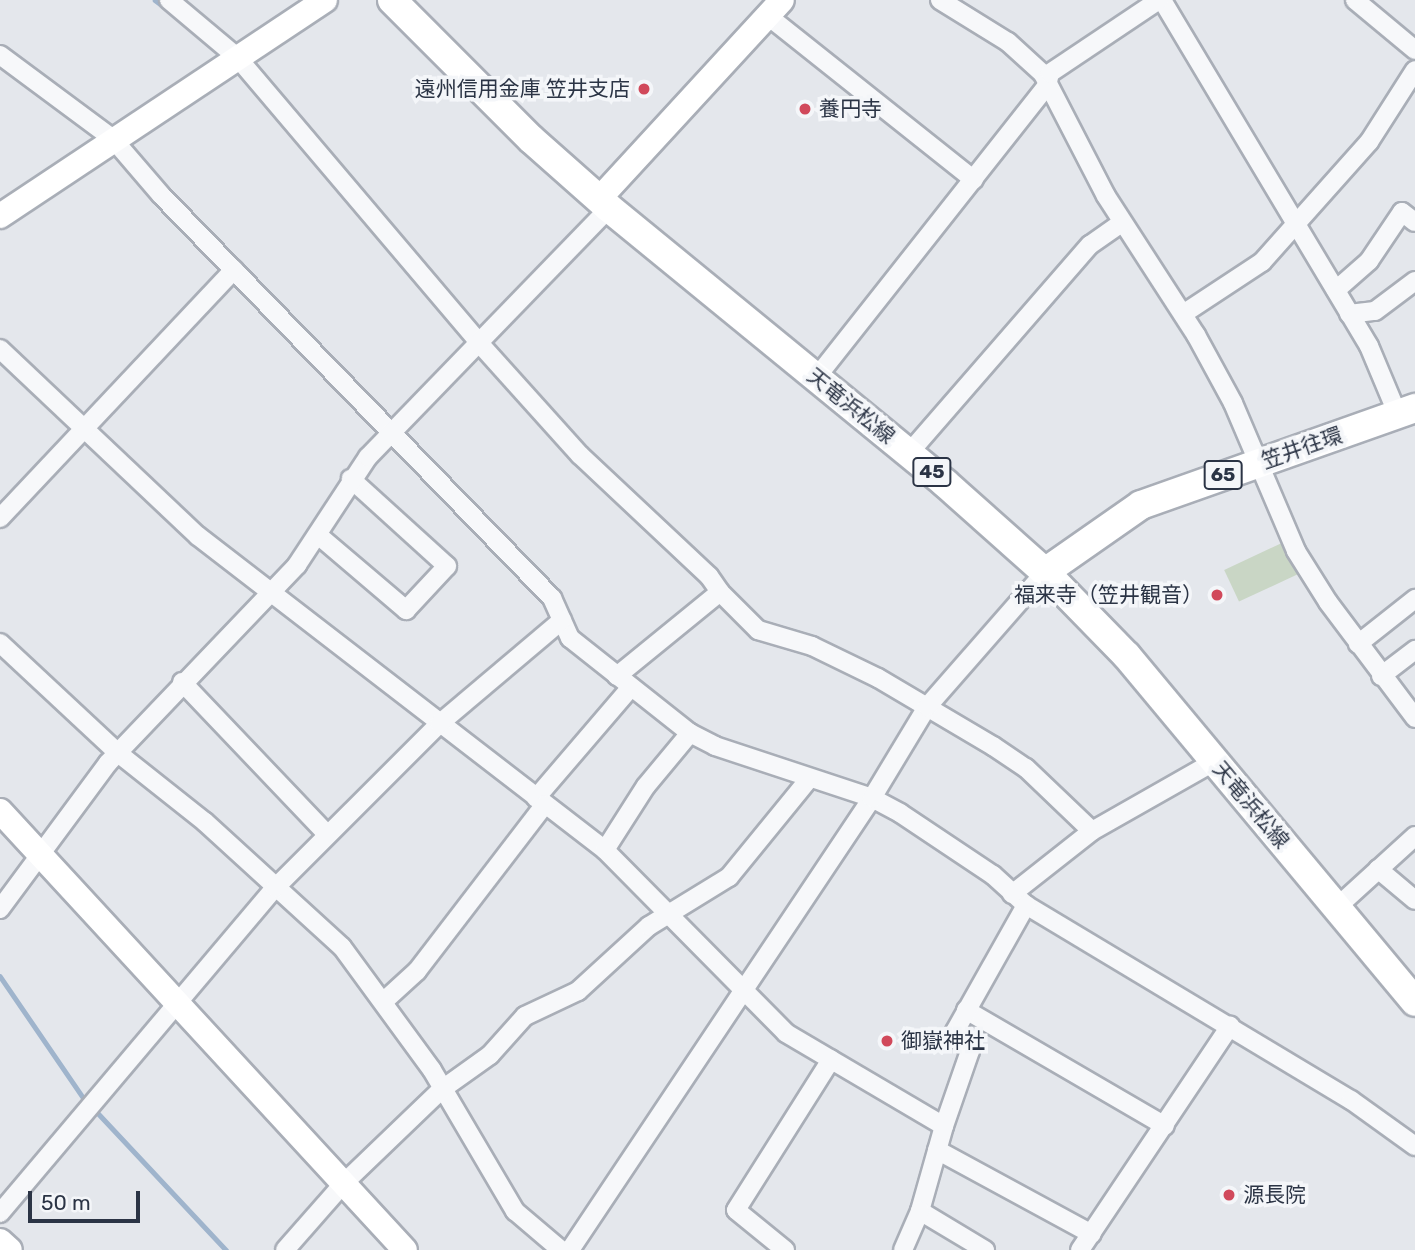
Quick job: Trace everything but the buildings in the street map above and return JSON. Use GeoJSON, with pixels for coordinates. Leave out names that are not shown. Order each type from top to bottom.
{"type":"FeatureCollection","features":[{"type":"Feature","properties":{"kind":"main road","name":"天竜浜松線"},"geometry":{"type":"LineString","coordinates":[[392,0],[604,204],[909,453],[1045,572],[1127,656],[1415,1002]]}},
{"type":"Feature","properties":{"kind":"main road","name":"笠井往環"},"geometry":{"type":"LineString","coordinates":[[1045,572],[1141,505],[1259,464],[1327,436],[1406,412]]}},
{"type":"Feature","properties":{"kind":"street"},"geometry":{"type":"LineString","coordinates":[[169,0],[237,57],[480,344],[580,455],[709,576],[720,592],[758,631],[812,646],[927,707],[1026,768],[1092,831]]}},
{"type":"Feature","properties":{"kind":"street"},"geometry":{"type":"LineString","coordinates":[[0,216],[325,0]]}},
{"type":"Feature","properties":{"kind":"street"},"geometry":{"type":"LineString","coordinates":[[940,0],[1009,42],[1036,65],[1122,223],[1183,314],[1233,403],[1296,551],[1358,644],[1415,718]]}},
{"type":"Feature","properties":{"kind":"street"},"geometry":{"type":"LineString","coordinates":[[816,378],[1047,86],[1050,73],[1160,0],[1297,224],[1406,412]]}},
{"type":"Feature","properties":{"kind":"street"},"geometry":{"type":"LineString","coordinates":[[1355,0],[1415,50]]}},
{"type":"Feature","properties":{"kind":"street"},"geometry":{"type":"LineString","coordinates":[[0,909],[118,753],[267,592],[297,565],[351,479],[391,432],[480,344],[775,8],[974,180]]}},
{"type":"Feature","properties":{"kind":"street"},"geometry":{"type":"LineString","coordinates":[[0,55],[113,139],[234,270],[552,598],[570,638],[690,733],[809,779],[872,798],[993,875],[1019,899],[1351,1100],[1415,1146]]}},
{"type":"Feature","properties":{"kind":"street"},"geometry":{"type":"LineString","coordinates":[[1183,314],[1256,267],[1297,224],[1369,142],[1415,70]]}},
{"type":"Feature","properties":{"kind":"street"},"geometry":{"type":"LineString","coordinates":[[1336,290],[1369,261],[1402,212],[1415,222]]}},
{"type":"Feature","properties":{"kind":"street"},"geometry":{"type":"LineString","coordinates":[[909,453],[1090,246],[1122,223]]}},
{"type":"Feature","properties":{"kind":"street"},"geometry":{"type":"LineString","coordinates":[[0,518],[88,428],[166,337],[234,270]]}},
{"type":"Feature","properties":{"kind":"street"},"geometry":{"type":"LineString","coordinates":[[1349,314],[1375,311],[1415,281]]}},
{"type":"Feature","properties":{"kind":"street"},"geometry":{"type":"LineString","coordinates":[[0,349],[88,428],[198,536],[267,592],[605,850],[786,1033],[944,1126]]}},
{"type":"Feature","properties":{"kind":"street"},"geometry":{"type":"LineString","coordinates":[[318,535],[406,610],[447,566],[351,479]]}},
{"type":"Feature","properties":{"kind":"street"},"geometry":{"type":"LineString","coordinates":[[570,1250],[872,798],[927,707],[1045,572]]}},
{"type":"Feature","properties":{"kind":"street"},"geometry":{"type":"LineString","coordinates":[[617,676],[720,592]]}},
{"type":"Feature","properties":{"kind":"street"},"geometry":{"type":"LineString","coordinates":[[1358,644],[1415,599]]}},
{"type":"Feature","properties":{"kind":"street"},"geometry":{"type":"LineString","coordinates":[[0,1213],[275,888],[439,724],[562,620]]}},
{"type":"Feature","properties":{"kind":"street"},"geometry":{"type":"LineString","coordinates":[[0,643],[118,753],[205,822],[342,947],[432,1070],[441,1090],[515,1211],[561,1250]]}},
{"type":"Feature","properties":{"kind":"street"},"geometry":{"type":"LineString","coordinates":[[1381,676],[1415,650]]}},
{"type":"Feature","properties":{"kind":"street"},"geometry":{"type":"LineString","coordinates":[[182,682],[327,834]]}},
{"type":"Feature","properties":{"kind":"street"},"geometry":{"type":"LineString","coordinates":[[383,1002],[417,971],[540,801],[631,687]]}},
{"type":"Feature","properties":{"kind":"street"},"geometry":{"type":"LineString","coordinates":[[605,850],[646,786],[690,733]]}},
{"type":"Feature","properties":{"kind":"street"},"geometry":{"type":"LineString","coordinates":[[903,1250],[920,1211],[944,1126],[970,1051],[954,1033],[1019,899],[1092,831],[1214,761]]}},
{"type":"Feature","properties":{"kind":"street"},"geometry":{"type":"LineString","coordinates":[[285,1250],[343,1184],[441,1090],[489,1055],[525,1016],[578,991],[603,972],[666,913],[729,877],[809,779]]}},
{"type":"Feature","properties":{"kind":"street"},"geometry":{"type":"LineString","coordinates":[[0,811],[405,1250]]}},
{"type":"Feature","properties":{"kind":"street"},"geometry":{"type":"LineString","coordinates":[[1336,908],[1415,836]]}},
{"type":"Feature","properties":{"kind":"street"},"geometry":{"type":"LineString","coordinates":[[1378,869],[1415,900]]}},
{"type":"Feature","properties":{"kind":"street"},"geometry":{"type":"LineString","coordinates":[[967,1010],[1165,1126]]}},
{"type":"Feature","properties":{"kind":"street"},"geometry":{"type":"LineString","coordinates":[[1080,1250],[1230,1026]]}},
{"type":"Feature","properties":{"kind":"street"},"geometry":{"type":"LineString","coordinates":[[785,1250],[736,1210],[831,1060]]}},
{"type":"Feature","properties":{"kind":"street"},"geometry":{"type":"LineString","coordinates":[[937,1150],[1092,1234]]}},
{"type":"Feature","properties":{"kind":"street"},"geometry":{"type":"LineString","coordinates":[[920,1211],[985,1250]]}},
{"type":"Feature","properties":{"kind":"street"},"geometry":{"type":"LineString","coordinates":[[0,1241],[10,1250]]}},
{"type":"Feature","properties":{"kind":"green space"},"geometry":{"type":"Polygon","coordinates":[[[1284,542],[1299,574],[1239,602],[1224,570],[1284,542]]]}},
{"type":"Feature","properties":{"kind":"waterway"},"geometry":{"type":"LineString","coordinates":[[155,0],[167,9]]}},
{"type":"Feature","properties":{"kind":"waterway"},"geometry":{"type":"LineString","coordinates":[[0,976],[85,1100]]}},
{"type":"Feature","properties":{"kind":"waterway"},"geometry":{"type":"LineString","coordinates":[[97,1112],[226,1250]]}},
{"type":"Feature","properties":{"kind":"place","name":"遠州信用金庫 笠井支店"},"geometry":{"type":"Point","coordinates":[644,89]}},
{"type":"Feature","properties":{"kind":"place","name":"養円寺"},"geometry":{"type":"Point","coordinates":[805,109]}},
{"type":"Feature","properties":{"kind":"place","name":"福来寺（笠井観音）"},"geometry":{"type":"Point","coordinates":[1217,595]}},
{"type":"Feature","properties":{"kind":"place","name":"御嶽神社"},"geometry":{"type":"Point","coordinates":[887,1041]}},
{"type":"Feature","properties":{"kind":"place","name":"源長院"},"geometry":{"type":"Point","coordinates":[1229,1195]}}]}
